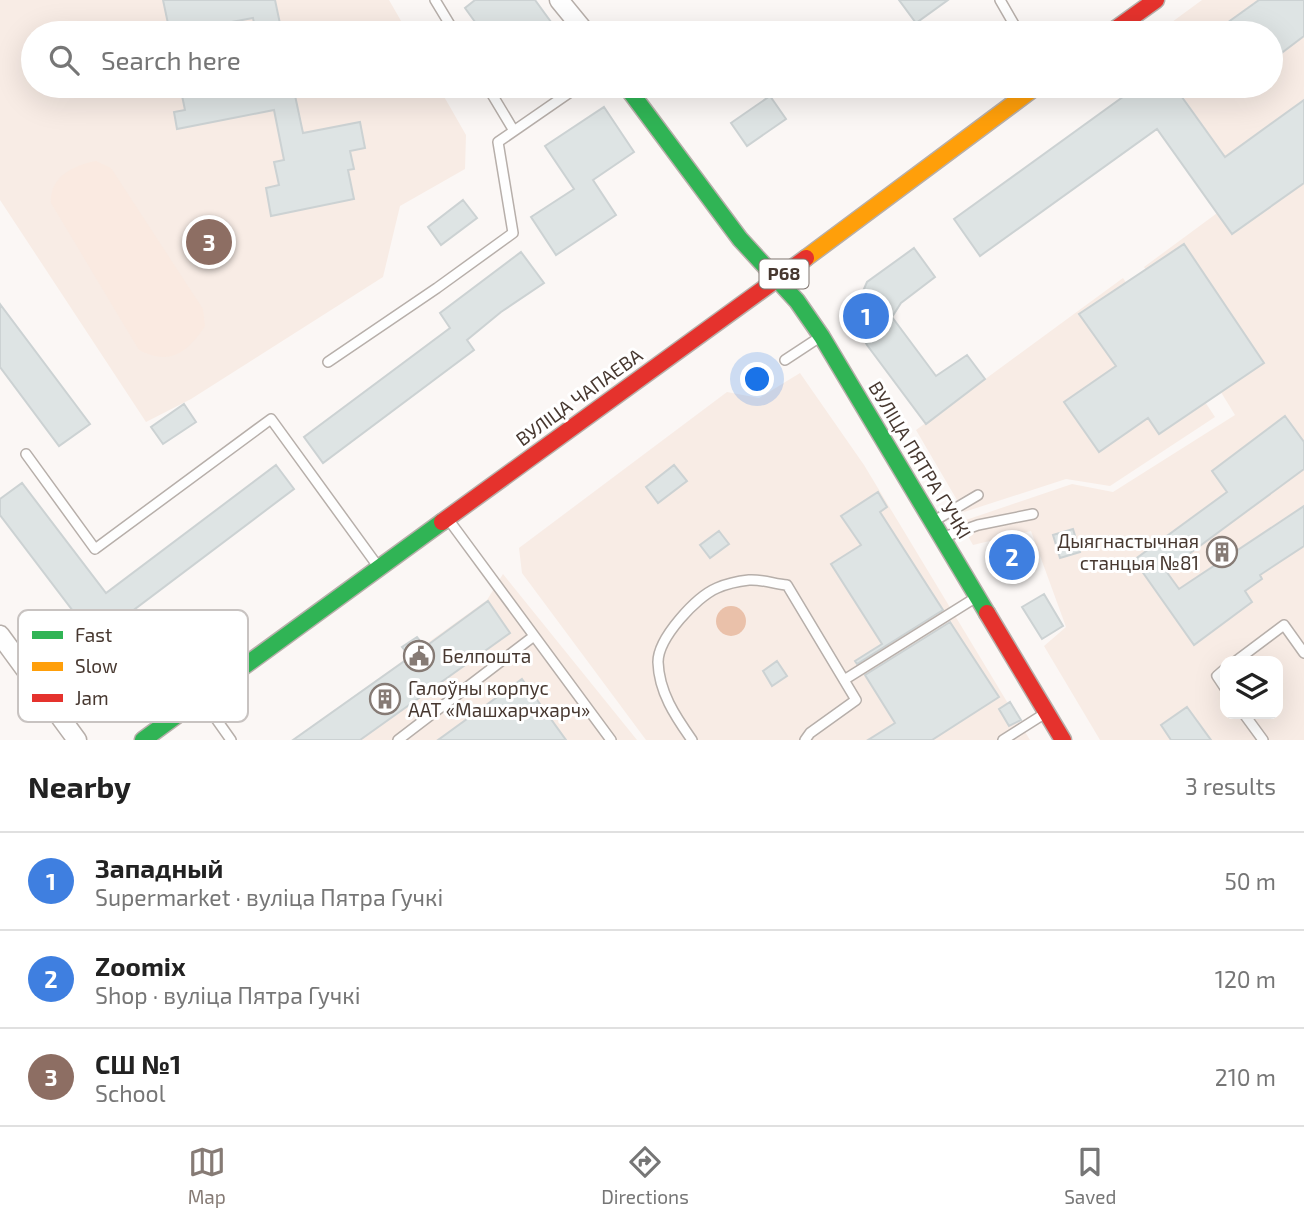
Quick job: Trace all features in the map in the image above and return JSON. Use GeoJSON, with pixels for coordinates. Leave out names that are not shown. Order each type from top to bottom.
{"type":"FeatureCollection","features":[{"type":"Feature","properties":{"kind":"main road"},"geometry":{"type":"LineString","coordinates":[[1127,21],[1156,0]]}},
{"type":"Feature","properties":{"kind":"main road","name":"ВУЛІЦА ПЯТРА ГУЧКІ"},"geometry":{"type":"LineString","coordinates":[[635,98],[740,239],[797,301],[822,337],[1063,740]]}},
{"type":"Feature","properties":{"kind":"main road","name":"ВУЛІЦА ЧАПАЕВА"},"geometry":{"type":"LineString","coordinates":[[248,664],[1021,98]]}},
{"type":"Feature","properties":{"kind":"main road","name":"ВУЛІЦА ЧАПАЕВА"},"geometry":{"type":"LineString","coordinates":[[143,740],[168,722]]}},
{"type":"Feature","properties":{"kind":"street"},"geometry":{"type":"LineString","coordinates":[[559,0],[576,21]]}},
{"type":"Feature","properties":{"kind":"street"},"geometry":{"type":"LineString","coordinates":[[0,635],[18,660]]}},
{"type":"Feature","properties":{"kind":"street"},"geometry":{"type":"LineString","coordinates":[[64,722],[77,740]]}},
{"type":"Feature","properties":{"kind":"lane"},"geometry":{"type":"LineString","coordinates":[[435,0],[448,21]]}},
{"type":"Feature","properties":{"kind":"lane"},"geometry":{"type":"LineString","coordinates":[[1000,0],[1012,21]]}},
{"type":"Feature","properties":{"kind":"lane"},"geometry":{"type":"LineString","coordinates":[[494,98],[513,131]]}},
{"type":"Feature","properties":{"kind":"lane"},"geometry":{"type":"LineString","coordinates":[[328,362],[513,233],[498,142],[561,98]]}},
{"type":"Feature","properties":{"kind":"lane"},"geometry":{"type":"LineString","coordinates":[[785,360],[822,337]]}},
{"type":"Feature","properties":{"kind":"lane"},"geometry":{"type":"LineString","coordinates":[[26,454],[95,549],[271,419],[379,569]]}},
{"type":"Feature","properties":{"kind":"lane"},"geometry":{"type":"LineString","coordinates":[[933,522],[978,495]]}},
{"type":"Feature","properties":{"kind":"lane"},"geometry":{"type":"LineString","coordinates":[[942,538],[978,525],[1033,514]]}},
{"type":"Feature","properties":{"kind":"lane"},"geometry":{"type":"LineString","coordinates":[[448,518],[611,740]]}},
{"type":"Feature","properties":{"kind":"lane"},"geometry":{"type":"LineString","coordinates":[[692,740],[674,714],[661,687],[658,658],[671,630],[692,606],[716,588],[750,580],[787,585],[856,700],[810,738]]}},
{"type":"Feature","properties":{"kind":"lane"},"geometry":{"type":"LineString","coordinates":[[844,680],[977,597]]}},
{"type":"Feature","properties":{"kind":"lane"},"geometry":{"type":"LineString","coordinates":[[1243,656],[1284,625],[1304,653]]}},
{"type":"Feature","properties":{"kind":"lane"},"geometry":{"type":"LineString","coordinates":[[398,740],[534,636]]}},
{"type":"Feature","properties":{"kind":"lane"},"geometry":{"type":"LineString","coordinates":[[1003,740],[1046,713]]}},
{"type":"Feature","properties":{"kind":"lane"},"geometry":{"type":"LineString","coordinates":[[1248,719],[1263,740]]}},
{"type":"Feature","properties":{"kind":"lane"},"geometry":{"type":"LineString","coordinates":[[218,722],[231,740]]}},
{"type":"Feature","properties":{"kind":"shaded area"},"geometry":{"type":"Polygon","coordinates":[[[0,0],[389,0],[401,21],[21,21],[21,98],[445,98],[466,135],[465,169],[400,206],[383,277],[191,399],[146,422],[0,200],[0,0]]]}},
{"type":"Feature","properties":{"kind":"shaded area"},"geometry":{"type":"Polygon","coordinates":[[[1202,0],[1304,0],[1304,740],[1100,740],[1044,646],[1066,627],[1031,531],[973,545],[960,522],[1072,484],[1113,492],[1235,415],[1144,267],[1247,191],[1184,98],[1283,98],[1283,21],[1173,21],[1202,0]]]}},
{"type":"Feature","properties":{"kind":"shaded area"},"geometry":{"type":"Polygon","coordinates":[[[96,161],[111,168],[203,309],[205,326],[184,350],[177,354],[160,357],[139,350],[51,203],[54,186],[64,174],[96,161]]]}},
{"type":"Feature","properties":{"kind":"shaded area"},"geometry":{"type":"Polygon","coordinates":[[[1123,278],[1215,417],[1110,486],[1066,479],[964,512],[916,430],[1123,278]]]}},
{"type":"Feature","properties":{"kind":"shaded area"},"geometry":{"type":"Polygon","coordinates":[[[800,373],[864,465],[1030,740],[646,740],[522,573],[519,548],[727,392],[759,398],[800,373]]]}},
{"type":"Feature","properties":{"kind":"shaded area"},"geometry":{"type":"Polygon","coordinates":[[[503,574],[637,740],[293,740],[487,600],[503,574]]]}},
{"type":"Feature","properties":{"kind":"shaded area"},"geometry":{"type":"Polygon","coordinates":[[[731,606],[742,610],[746,621],[742,632],[731,636],[720,632],[716,621],[720,610],[731,606]]]}},
{"type":"Feature","properties":{"kind":"building"},"geometry":{"type":"Polygon","coordinates":[[[163,0],[275,0],[279,21],[254,21],[253,18],[237,21],[167,21],[163,0]]]}},
{"type":"Feature","properties":{"kind":"building"},"geometry":{"type":"Polygon","coordinates":[[[475,0],[535,0],[550,21],[474,21],[465,8],[475,0]]]}},
{"type":"Feature","properties":{"kind":"building"},"geometry":{"type":"Polygon","coordinates":[[[899,0],[948,0],[919,21],[915,21],[899,0]]]}},
{"type":"Feature","properties":{"kind":"building"},"geometry":{"type":"Polygon","coordinates":[[[1259,0],[1304,0],[1304,36],[1283,52],[1283,21],[1230,21],[1259,0]]]}},
{"type":"Feature","properties":{"kind":"building"},"geometry":{"type":"Polygon","coordinates":[[[182,98],[296,98],[303,133],[360,122],[365,148],[350,151],[354,169],[348,170],[354,199],[271,216],[266,188],[279,185],[274,162],[284,160],[274,110],[177,129],[174,112],[185,110],[182,98]]]}},
{"type":"Feature","properties":{"kind":"building"},"geometry":{"type":"Polygon","coordinates":[[[767,98],[771,98],[786,119],[747,146],[731,123],[767,98]]]}},
{"type":"Feature","properties":{"kind":"building"},"geometry":{"type":"Polygon","coordinates":[[[1121,98],[1183,98],[1225,157],[1304,100],[1304,183],[1232,234],[1157,129],[980,256],[954,219],[1121,98]]]}},
{"type":"Feature","properties":{"kind":"building"},"geometry":{"type":"Polygon","coordinates":[[[604,107],[634,152],[593,180],[616,215],[556,255],[531,217],[574,189],[545,146],[604,107]]]}},
{"type":"Feature","properties":{"kind":"building"},"geometry":{"type":"Polygon","coordinates":[[[463,200],[477,218],[441,245],[428,227],[463,200]]]}},
{"type":"Feature","properties":{"kind":"building"},"geometry":{"type":"Polygon","coordinates":[[[1184,244],[1264,363],[1159,434],[1148,418],[1099,452],[1064,402],[1116,366],[1079,314],[1184,244]]]}},
{"type":"Feature","properties":{"kind":"building"},"geometry":{"type":"Polygon","coordinates":[[[914,248],[935,277],[901,303],[892,317],[936,376],[967,355],[985,379],[926,424],[867,345],[857,319],[857,305],[867,282],[914,248]]]}},
{"type":"Feature","properties":{"kind":"building"},"geometry":{"type":"Polygon","coordinates":[[[521,252],[544,283],[501,312],[467,340],[474,350],[323,463],[304,437],[450,328],[440,313],[521,252]]]}},
{"type":"Feature","properties":{"kind":"building"},"geometry":{"type":"Polygon","coordinates":[[[0,304],[90,424],[59,446],[0,367],[0,304]]]}},
{"type":"Feature","properties":{"kind":"building"},"geometry":{"type":"Polygon","coordinates":[[[184,404],[196,422],[163,444],[151,427],[184,404]]]}},
{"type":"Feature","properties":{"kind":"building"},"geometry":{"type":"Polygon","coordinates":[[[1285,416],[1304,442],[1304,469],[1166,571],[1179,589],[1304,506],[1304,546],[1260,575],[1262,579],[1245,591],[1252,602],[1194,645],[1134,560],[1227,492],[1212,471],[1285,416]]]}},
{"type":"Feature","properties":{"kind":"building"},"geometry":{"type":"Polygon","coordinates":[[[276,465],[294,489],[134,610],[72,610],[0,515],[0,499],[22,483],[106,593],[276,465]]]}},
{"type":"Feature","properties":{"kind":"building"},"geometry":{"type":"Polygon","coordinates":[[[674,465],[687,481],[658,503],[646,487],[674,465]]]}},
{"type":"Feature","properties":{"kind":"building"},"geometry":{"type":"Polygon","coordinates":[[[878,492],[887,507],[880,512],[943,610],[857,664],[855,661],[882,644],[831,564],[861,545],[841,516],[878,492]]]}},
{"type":"Feature","properties":{"kind":"building"},"geometry":{"type":"Polygon","coordinates":[[[1073,529],[1080,552],[1060,558],[1053,535],[1073,529]]]}},
{"type":"Feature","properties":{"kind":"building"},"geometry":{"type":"Polygon","coordinates":[[[719,531],[729,544],[710,558],[700,545],[719,531]]]}},
{"type":"Feature","properties":{"kind":"building"},"geometry":{"type":"Polygon","coordinates":[[[1027,538],[1033,569],[997,576],[991,545],[1027,538]]]}},
{"type":"Feature","properties":{"kind":"building"},"geometry":{"type":"Polygon","coordinates":[[[1044,594],[1063,626],[1042,639],[1022,607],[1044,594]]]}},
{"type":"Feature","properties":{"kind":"building","name":"Галоўны корпус ААТ «Машхарчхарч»"},"geometry":{"type":"Polygon","coordinates":[[[488,601],[510,633],[360,740],[293,740],[410,657],[402,647],[417,637],[425,647],[488,601]]]}},
{"type":"Feature","properties":{"kind":"building"},"geometry":{"type":"Polygon","coordinates":[[[950,622],[999,697],[932,740],[868,740],[895,723],[865,675],[950,622]]]}},
{"type":"Feature","properties":{"kind":"building"},"geometry":{"type":"Polygon","coordinates":[[[777,661],[787,676],[772,686],[763,671],[777,661]]]}},
{"type":"Feature","properties":{"kind":"building"},"geometry":{"type":"Polygon","coordinates":[[[522,679],[566,740],[438,740],[522,679]]]}},
{"type":"Feature","properties":{"kind":"building"},"geometry":{"type":"Polygon","coordinates":[[[1010,702],[1021,720],[1009,726],[999,709],[1010,702]]]}},
{"type":"Feature","properties":{"kind":"building"},"geometry":{"type":"Polygon","coordinates":[[[1187,707],[1211,740],[1171,740],[1161,725],[1187,707]]]}},
{"type":"Feature","properties":{"kind":"traffic: fast"},"geometry":{"type":"LineString","coordinates":[[635,98],[740,239],[797,301],[822,337],[987,613]]}},
{"type":"Feature","properties":{"kind":"traffic: fast"},"geometry":{"type":"LineString","coordinates":[[248,663],[442,522]]}},
{"type":"Feature","properties":{"kind":"traffic: fast"},"geometry":{"type":"LineString","coordinates":[[143,740],[168,722]]}},
{"type":"Feature","properties":{"kind":"traffic: slow"},"geometry":{"type":"LineString","coordinates":[[806,258],[1021,98]]}},
{"type":"Feature","properties":{"kind":"traffic: jam"},"geometry":{"type":"LineString","coordinates":[[1127,21],[1156,0]]}},
{"type":"Feature","properties":{"kind":"traffic: jam"},"geometry":{"type":"LineString","coordinates":[[442,522],[806,258]]}},
{"type":"Feature","properties":{"kind":"traffic: jam"},"geometry":{"type":"LineString","coordinates":[[987,613],[1063,740]]}},
{"type":"Feature","properties":{"kind":"place","name":"СШ №1"},"geometry":{"type":"Point","coordinates":[209,242]}},
{"type":"Feature","properties":{"kind":"place","name":"Западный"},"geometry":{"type":"Point","coordinates":[866,316]}},
{"type":"Feature","properties":{"kind":"place","name":"Дыягнастычная станцыя №81"},"geometry":{"type":"Point","coordinates":[1222,552]}},
{"type":"Feature","properties":{"kind":"place","name":"Zoomix"},"geometry":{"type":"Point","coordinates":[1012,557]}},
{"type":"Feature","properties":{"kind":"place","name":"Белпошта"},"geometry":{"type":"Point","coordinates":[419,656]}},
{"type":"Feature","properties":{"kind":"place","name":"Галоўны корпус ААТ «Машхарчхарч»"},"geometry":{"type":"Point","coordinates":[385,699]}}]}
